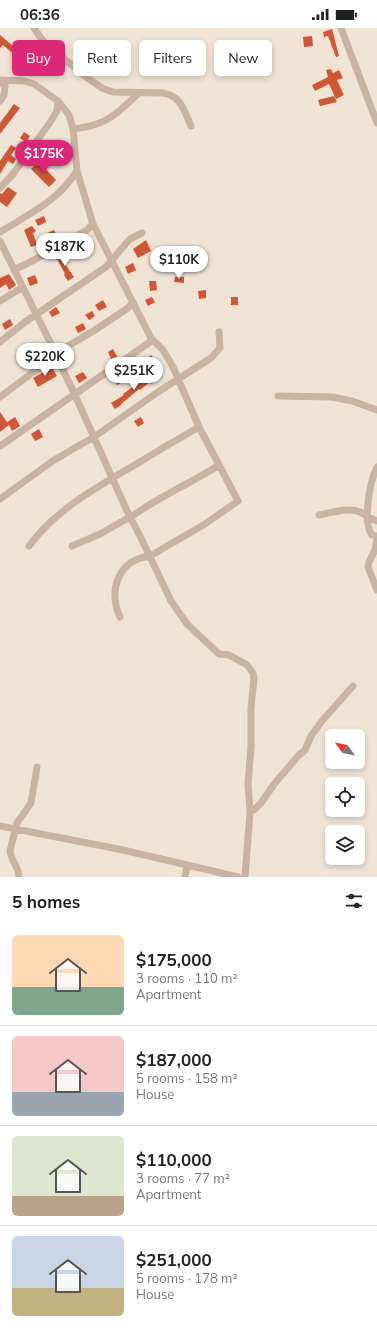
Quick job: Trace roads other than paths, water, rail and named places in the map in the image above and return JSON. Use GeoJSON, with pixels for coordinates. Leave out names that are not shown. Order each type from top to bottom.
{"type":"FeatureCollection","features":[{"type":"Feature","properties":{"kind":"street"},"geometry":{"type":"LineString","coordinates":[[34,28],[43,41],[86,77],[102,88],[113,92],[170,94],[181,103],[191,126]]}},
{"type":"Feature","properties":{"kind":"street"},"geometry":{"type":"LineString","coordinates":[[341,28],[377,123]]}},
{"type":"Feature","properties":{"kind":"street"},"geometry":{"type":"LineString","coordinates":[[0,81],[5,86],[5,90],[0,101]]}},
{"type":"Feature","properties":{"kind":"street"},"geometry":{"type":"LineString","coordinates":[[0,81],[24,81],[34,84],[58,101],[69,115],[77,171],[93,224],[151,338],[163,350],[179,379],[199,427],[238,501],[219,516],[150,556],[142,557],[134,561],[116,580],[115,592],[120,617]]}},
{"type":"Feature","properties":{"kind":"street"},"geometry":{"type":"LineString","coordinates":[[72,129],[97,125],[111,118],[139,93]]}},
{"type":"Feature","properties":{"kind":"street"},"geometry":{"type":"LineString","coordinates":[[0,188],[13,174],[51,121],[57,111],[58,101]]}},
{"type":"Feature","properties":{"kind":"street"},"geometry":{"type":"LineString","coordinates":[[0,232],[43,206],[69,184],[77,171]]}},
{"type":"Feature","properties":{"kind":"street"},"geometry":{"type":"LineString","coordinates":[[14,270],[87,230],[93,224]]}},
{"type":"Feature","properties":{"kind":"street"},"geometry":{"type":"LineString","coordinates":[[0,342],[37,314],[106,267],[130,239],[142,233]]}},
{"type":"Feature","properties":{"kind":"street"},"geometry":{"type":"LineString","coordinates":[[1,246],[37,314],[112,478],[172,602],[187,624],[219,654],[229,655],[247,665],[253,673],[251,747],[248,784],[250,812],[245,877]]}},
{"type":"Feature","properties":{"kind":"street"},"geometry":{"type":"LineString","coordinates":[[0,301],[23,287]]}},
{"type":"Feature","properties":{"kind":"street"},"geometry":{"type":"LineString","coordinates":[[0,397],[56,355],[128,308],[133,302]]}},
{"type":"Feature","properties":{"kind":"street"},"geometry":{"type":"LineString","coordinates":[[0,499],[54,460],[94,437],[158,392],[211,358],[220,348],[219,332]]}},
{"type":"Feature","properties":{"kind":"street"},"geometry":{"type":"LineString","coordinates":[[0,446],[150,342],[151,338]]}},
{"type":"Feature","properties":{"kind":"street"},"geometry":{"type":"LineString","coordinates":[[278,396],[332,396],[377,410]]}},
{"type":"Feature","properties":{"kind":"street"},"geometry":{"type":"LineString","coordinates":[[29,546],[56,515],[79,498],[199,427]]}},
{"type":"Feature","properties":{"kind":"street"},"geometry":{"type":"LineString","coordinates":[[72,546],[100,534],[128,518],[131,518],[153,503],[200,478],[219,465]]}},
{"type":"Feature","properties":{"kind":"street"},"geometry":{"type":"LineString","coordinates":[[377,467],[371,481],[367,517],[369,531],[372,535],[377,537],[375,550],[368,562],[368,567],[377,590]]}},
{"type":"Feature","properties":{"kind":"street"},"geometry":{"type":"LineString","coordinates":[[318,515],[355,510],[377,521]]}},
{"type":"Feature","properties":{"kind":"street"},"geometry":{"type":"LineString","coordinates":[[250,812],[261,803],[275,783],[305,750],[311,736],[322,721],[353,686]]}},
{"type":"Feature","properties":{"kind":"street"},"geometry":{"type":"LineString","coordinates":[[20,877],[19,872],[10,856],[10,851],[17,822],[31,803],[37,767]]}},
{"type":"Feature","properties":{"kind":"street"},"geometry":{"type":"LineString","coordinates":[[0,826],[14,830],[123,850],[238,877]]}},
{"type":"Feature","properties":{"kind":"street"},"geometry":{"type":"LineString","coordinates":[[185,877],[187,866]]}}]}
